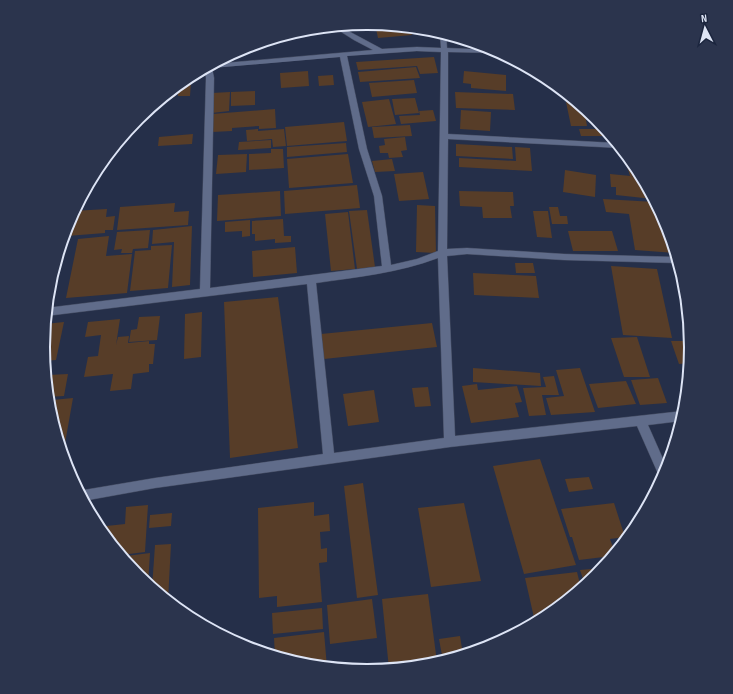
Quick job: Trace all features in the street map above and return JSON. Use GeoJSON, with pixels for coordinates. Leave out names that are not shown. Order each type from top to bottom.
{"type":"FeatureCollection","features":[{"type":"Feature","properties":{"kind":"street"},"geometry":{"type":"LineString","coordinates":[[343,31],[382,51]]}},
{"type":"Feature","properties":{"kind":"street"},"geometry":{"type":"LineString","coordinates":[[443,40],[444,136],[442,254],[450,442]]}},
{"type":"Feature","properties":{"kind":"street"},"geometry":{"type":"LineString","coordinates":[[222,65],[417,49],[481,52]]}},
{"type":"Feature","properties":{"kind":"street"},"geometry":{"type":"LineString","coordinates":[[343,54],[363,149],[378,196],[387,268]]}},
{"type":"Feature","properties":{"kind":"street"},"geometry":{"type":"LineString","coordinates":[[205,293],[209,71]]}},
{"type":"Feature","properties":{"kind":"street"},"geometry":{"type":"LineString","coordinates":[[444,136],[611,146]]}},
{"type":"Feature","properties":{"kind":"street"},"geometry":{"type":"LineString","coordinates":[[51,311],[311,280],[387,268],[418,262],[442,254],[467,251],[564,257],[671,260]]}},
{"type":"Feature","properties":{"kind":"street"},"geometry":{"type":"LineString","coordinates":[[311,280],[329,460]]}},
{"type":"Feature","properties":{"kind":"street"},"geometry":{"type":"LineString","coordinates":[[86,495],[155,483],[450,442],[675,417]]}},
{"type":"Feature","properties":{"kind":"street"},"geometry":{"type":"LineString","coordinates":[[640,420],[660,465]]}},
{"type":"Feature","properties":{"kind":"building"},"geometry":{"type":"Polygon","coordinates":[[[376,30],[408,33],[412,35],[378,38],[376,30]]]}},
{"type":"Feature","properties":{"kind":"building"},"geometry":{"type":"Polygon","coordinates":[[[434,57],[438,73],[420,74],[417,66],[358,70],[356,62],[434,57]]]}},
{"type":"Feature","properties":{"kind":"building"},"geometry":{"type":"Polygon","coordinates":[[[416,67],[420,78],[360,82],[358,72],[416,67]]]}},
{"type":"Feature","properties":{"kind":"building"},"geometry":{"type":"Polygon","coordinates":[[[308,71],[309,86],[281,88],[280,73],[308,71]]]}},
{"type":"Feature","properties":{"kind":"building"},"geometry":{"type":"Polygon","coordinates":[[[464,71],[506,75],[506,91],[471,88],[471,84],[463,83],[464,71]]]}},
{"type":"Feature","properties":{"kind":"building"},"geometry":{"type":"Polygon","coordinates":[[[333,75],[334,85],[319,86],[318,76],[333,75]]]}},
{"type":"Feature","properties":{"kind":"building"},"geometry":{"type":"Polygon","coordinates":[[[414,80],[417,93],[372,97],[369,83],[414,80]]]}},
{"type":"Feature","properties":{"kind":"building"},"geometry":{"type":"Polygon","coordinates":[[[191,82],[190,96],[178,96],[178,94],[175,95],[191,82]]]}},
{"type":"Feature","properties":{"kind":"building"},"geometry":{"type":"Polygon","coordinates":[[[255,91],[255,105],[231,106],[231,92],[255,91]]]}},
{"type":"Feature","properties":{"kind":"building"},"geometry":{"type":"Polygon","coordinates":[[[230,92],[229,111],[212,113],[212,93],[230,92]]]}},
{"type":"Feature","properties":{"kind":"building"},"geometry":{"type":"Polygon","coordinates":[[[455,92],[513,94],[515,110],[456,108],[455,92]]]}},
{"type":"Feature","properties":{"kind":"building"},"geometry":{"type":"Polygon","coordinates":[[[415,98],[419,113],[395,115],[392,99],[415,98]]]}},
{"type":"Feature","properties":{"kind":"building"},"geometry":{"type":"Polygon","coordinates":[[[389,99],[396,124],[368,127],[362,102],[389,99]]]}},
{"type":"Feature","properties":{"kind":"building"},"geometry":{"type":"Polygon","coordinates":[[[566,102],[586,118],[587,126],[571,126],[566,102]]]}},
{"type":"Feature","properties":{"kind":"building"},"geometry":{"type":"Polygon","coordinates":[[[275,109],[276,128],[259,129],[259,126],[232,128],[232,131],[212,132],[212,114],[275,109]]]}},
{"type":"Feature","properties":{"kind":"building"},"geometry":{"type":"Polygon","coordinates":[[[433,110],[436,121],[401,124],[399,116],[420,115],[419,111],[433,110]]]}},
{"type":"Feature","properties":{"kind":"building"},"geometry":{"type":"Polygon","coordinates":[[[461,110],[491,112],[490,131],[460,129],[461,110]]]}},
{"type":"Feature","properties":{"kind":"building"},"geometry":{"type":"Polygon","coordinates":[[[344,122],[347,141],[287,146],[285,127],[344,122]]]}},
{"type":"Feature","properties":{"kind":"building"},"geometry":{"type":"Polygon","coordinates":[[[410,125],[412,136],[374,138],[372,127],[410,125]]]}},
{"type":"Feature","properties":{"kind":"building"},"geometry":{"type":"Polygon","coordinates":[[[258,129],[258,131],[284,129],[286,146],[273,147],[272,139],[247,141],[246,130],[258,129]]]}},
{"type":"Feature","properties":{"kind":"building"},"geometry":{"type":"Polygon","coordinates":[[[579,129],[597,129],[603,136],[581,136],[579,129]]]}},
{"type":"Feature","properties":{"kind":"building"},"geometry":{"type":"Polygon","coordinates":[[[193,134],[192,144],[158,146],[159,137],[193,134]]]}},
{"type":"Feature","properties":{"kind":"building"},"geometry":{"type":"Polygon","coordinates":[[[405,137],[407,150],[401,151],[403,157],[389,158],[388,153],[380,153],[379,146],[385,145],[384,139],[405,137]]]}},
{"type":"Feature","properties":{"kind":"building"},"geometry":{"type":"Polygon","coordinates":[[[271,140],[271,148],[238,150],[239,142],[271,140]]]}},
{"type":"Feature","properties":{"kind":"building"},"geometry":{"type":"Polygon","coordinates":[[[346,143],[347,152],[287,157],[287,147],[346,143]]]}},
{"type":"Feature","properties":{"kind":"building"},"geometry":{"type":"Polygon","coordinates":[[[456,144],[512,147],[513,159],[456,156],[456,144]]]}},
{"type":"Feature","properties":{"kind":"building"},"geometry":{"type":"Polygon","coordinates":[[[515,147],[530,148],[532,171],[459,167],[459,158],[516,161],[515,147]]]}},
{"type":"Feature","properties":{"kind":"building"},"geometry":{"type":"Polygon","coordinates":[[[271,149],[283,149],[284,168],[249,170],[249,154],[271,153],[271,149]]]}},
{"type":"Feature","properties":{"kind":"building"},"geometry":{"type":"Polygon","coordinates":[[[247,154],[246,172],[216,174],[218,155],[247,154]]]}},
{"type":"Feature","properties":{"kind":"building"},"geometry":{"type":"Polygon","coordinates":[[[348,154],[353,183],[289,188],[287,159],[348,154]]]}},
{"type":"Feature","properties":{"kind":"building"},"geometry":{"type":"Polygon","coordinates":[[[392,159],[395,171],[375,172],[372,161],[392,159]]]}},
{"type":"Feature","properties":{"kind":"building"},"geometry":{"type":"Polygon","coordinates":[[[627,167],[633,176],[630,176],[627,167]]]}},
{"type":"Feature","properties":{"kind":"building"},"geometry":{"type":"Polygon","coordinates":[[[565,170],[596,175],[595,197],[563,192],[565,170]]]}},
{"type":"Feature","properties":{"kind":"building"},"geometry":{"type":"Polygon","coordinates":[[[423,172],[429,199],[399,201],[394,174],[423,172]]]}},
{"type":"Feature","properties":{"kind":"building"},"geometry":{"type":"Polygon","coordinates":[[[610,174],[633,176],[646,198],[616,195],[616,187],[611,187],[610,174]]]}},
{"type":"Feature","properties":{"kind":"building"},"geometry":{"type":"Polygon","coordinates":[[[357,185],[360,208],[285,214],[284,191],[357,185]]]}},
{"type":"Feature","properties":{"kind":"building"},"geometry":{"type":"Polygon","coordinates":[[[280,191],[281,216],[217,221],[218,195],[280,191]]]}},
{"type":"Feature","properties":{"kind":"building"},"geometry":{"type":"Polygon","coordinates":[[[459,191],[513,192],[514,206],[510,206],[512,218],[483,218],[482,207],[460,206],[459,191]]]}},
{"type":"Feature","properties":{"kind":"building"},"geometry":{"type":"Polygon","coordinates":[[[603,199],[648,202],[669,253],[635,250],[629,214],[606,212],[603,199]]]}},
{"type":"Feature","properties":{"kind":"building"},"geometry":{"type":"Polygon","coordinates":[[[175,203],[174,212],[189,211],[188,225],[117,230],[120,207],[175,203]]]}},
{"type":"Feature","properties":{"kind":"building"},"geometry":{"type":"Polygon","coordinates":[[[417,205],[435,206],[436,253],[416,252],[417,205]]]}},
{"type":"Feature","properties":{"kind":"building"},"geometry":{"type":"Polygon","coordinates":[[[549,207],[558,207],[560,216],[567,216],[568,224],[552,224],[549,207]]]}},
{"type":"Feature","properties":{"kind":"building"},"geometry":{"type":"Polygon","coordinates":[[[107,209],[106,217],[115,216],[113,230],[105,230],[105,233],[70,236],[81,211],[107,209]]]}},
{"type":"Feature","properties":{"kind":"building"},"geometry":{"type":"Polygon","coordinates":[[[367,210],[375,267],[357,269],[349,211],[367,210]]]}},
{"type":"Feature","properties":{"kind":"building"},"geometry":{"type":"Polygon","coordinates":[[[533,211],[548,211],[552,238],[537,237],[533,211]]]}},
{"type":"Feature","properties":{"kind":"building"},"geometry":{"type":"Polygon","coordinates":[[[348,212],[355,269],[331,271],[325,214],[348,212]]]}},
{"type":"Feature","properties":{"kind":"building"},"geometry":{"type":"Polygon","coordinates":[[[283,219],[284,236],[291,236],[291,242],[275,243],[275,239],[255,241],[255,234],[252,234],[252,221],[283,219]]]}},
{"type":"Feature","properties":{"kind":"building"},"geometry":{"type":"Polygon","coordinates":[[[250,220],[250,236],[242,237],[242,231],[225,232],[225,222],[250,220]]]}},
{"type":"Feature","properties":{"kind":"building"},"geometry":{"type":"Polygon","coordinates":[[[192,226],[190,285],[172,287],[174,242],[152,244],[153,230],[192,226]]]}},
{"type":"Feature","properties":{"kind":"building"},"geometry":{"type":"Polygon","coordinates":[[[150,230],[148,248],[133,249],[132,253],[121,253],[122,249],[114,250],[117,232],[150,230]]]}},
{"type":"Feature","properties":{"kind":"building"},"geometry":{"type":"Polygon","coordinates":[[[568,231],[612,231],[618,251],[573,251],[568,231]]]}},
{"type":"Feature","properties":{"kind":"building"},"geometry":{"type":"Polygon","coordinates":[[[109,236],[106,256],[132,254],[127,293],[66,298],[78,239],[109,236]]]}},
{"type":"Feature","properties":{"kind":"building"},"geometry":{"type":"Polygon","coordinates":[[[172,245],[168,288],[130,291],[135,251],[151,250],[151,246],[172,245]]]}},
{"type":"Feature","properties":{"kind":"building"},"geometry":{"type":"Polygon","coordinates":[[[295,247],[297,273],[253,277],[252,251],[295,247]]]}},
{"type":"Feature","properties":{"kind":"building"},"geometry":{"type":"Polygon","coordinates":[[[515,263],[533,263],[535,273],[516,273],[515,263]]]}},
{"type":"Feature","properties":{"kind":"building"},"geometry":{"type":"Polygon","coordinates":[[[611,266],[657,269],[672,338],[623,335],[611,266]]]}},
{"type":"Feature","properties":{"kind":"building"},"geometry":{"type":"Polygon","coordinates":[[[473,273],[536,276],[539,298],[474,295],[473,273]]]}},
{"type":"Feature","properties":{"kind":"building"},"geometry":{"type":"Polygon","coordinates":[[[278,297],[298,448],[230,458],[224,302],[278,297]]]}},
{"type":"Feature","properties":{"kind":"building"},"geometry":{"type":"Polygon","coordinates":[[[202,312],[201,357],[184,359],[185,314],[202,312]]]}},
{"type":"Feature","properties":{"kind":"building"},"geometry":{"type":"Polygon","coordinates":[[[160,316],[157,340],[129,342],[131,330],[137,329],[139,317],[160,316]]]}},
{"type":"Feature","properties":{"kind":"building"},"geometry":{"type":"Polygon","coordinates":[[[120,319],[116,345],[118,337],[129,336],[128,343],[149,341],[149,344],[155,344],[153,364],[149,364],[149,372],[133,374],[131,389],[110,391],[113,374],[84,377],[88,357],[98,356],[101,335],[85,337],[88,322],[120,319]]]}},
{"type":"Feature","properties":{"kind":"building"},"geometry":{"type":"Polygon","coordinates":[[[64,322],[56,360],[50,360],[50,326],[50,323],[64,322]]]}},
{"type":"Feature","properties":{"kind":"building"},"geometry":{"type":"Polygon","coordinates":[[[432,323],[437,347],[324,359],[321,334],[432,323]]]}},
{"type":"Feature","properties":{"kind":"building"},"geometry":{"type":"Polygon","coordinates":[[[637,337],[650,377],[624,377],[611,338],[637,337]]]}},
{"type":"Feature","properties":{"kind":"building"},"geometry":{"type":"Polygon","coordinates":[[[671,341],[684,341],[683,364],[679,364],[671,341]]]}},
{"type":"Feature","properties":{"kind":"building"},"geometry":{"type":"Polygon","coordinates":[[[473,368],[540,373],[541,386],[473,382],[473,368]]]}},
{"type":"Feature","properties":{"kind":"building"},"geometry":{"type":"Polygon","coordinates":[[[580,368],[595,412],[551,415],[546,398],[564,396],[556,370],[580,368]]]}},
{"type":"Feature","properties":{"kind":"building"},"geometry":{"type":"Polygon","coordinates":[[[68,374],[64,396],[54,397],[51,375],[68,374]]]}},
{"type":"Feature","properties":{"kind":"building"},"geometry":{"type":"Polygon","coordinates":[[[554,376],[559,395],[542,395],[546,415],[529,416],[523,388],[546,387],[543,377],[554,376]]]}},
{"type":"Feature","properties":{"kind":"building"},"geometry":{"type":"Polygon","coordinates":[[[658,378],[667,403],[640,405],[631,380],[658,378]]]}},
{"type":"Feature","properties":{"kind":"building"},"geometry":{"type":"Polygon","coordinates":[[[626,381],[636,404],[598,408],[589,384],[626,381]]]}},
{"type":"Feature","properties":{"kind":"building"},"geometry":{"type":"Polygon","coordinates":[[[477,384],[478,390],[517,386],[522,402],[515,403],[519,417],[471,423],[462,386],[477,384]]]}},
{"type":"Feature","properties":{"kind":"building"},"geometry":{"type":"Polygon","coordinates":[[[428,387],[431,406],[415,407],[412,388],[428,387]]]}},
{"type":"Feature","properties":{"kind":"building"},"geometry":{"type":"Polygon","coordinates":[[[374,390],[379,422],[348,426],[343,394],[374,390]]]}},
{"type":"Feature","properties":{"kind":"building"},"geometry":{"type":"Polygon","coordinates":[[[73,398],[65,445],[60,429],[54,400],[73,398]]]}},
{"type":"Feature","properties":{"kind":"building"},"geometry":{"type":"Polygon","coordinates":[[[540,459],[576,565],[524,574],[493,466],[540,459]]]}},
{"type":"Feature","properties":{"kind":"building"},"geometry":{"type":"Polygon","coordinates":[[[589,477],[593,489],[569,492],[565,479],[589,477]]]}},
{"type":"Feature","properties":{"kind":"building"},"geometry":{"type":"Polygon","coordinates":[[[363,483],[378,595],[357,598],[344,486],[363,483]]]}},
{"type":"Feature","properties":{"kind":"building"},"geometry":{"type":"Polygon","coordinates":[[[314,502],[314,516],[329,514],[330,531],[320,532],[321,549],[327,548],[327,562],[319,563],[322,602],[277,607],[277,596],[259,598],[258,508],[314,502]]]}},
{"type":"Feature","properties":{"kind":"building"},"geometry":{"type":"Polygon","coordinates":[[[464,503],[481,581],[431,587],[418,508],[464,503]]]}},
{"type":"Feature","properties":{"kind":"building"},"geometry":{"type":"Polygon","coordinates":[[[614,503],[623,532],[620,538],[610,539],[613,547],[604,557],[579,560],[561,509],[614,503]]]}},
{"type":"Feature","properties":{"kind":"building"},"geometry":{"type":"Polygon","coordinates":[[[148,505],[145,552],[127,554],[105,526],[125,524],[126,507],[148,505]]]}},
{"type":"Feature","properties":{"kind":"building"},"geometry":{"type":"Polygon","coordinates":[[[172,513],[171,526],[149,528],[150,515],[172,513]]]}},
{"type":"Feature","properties":{"kind":"building"},"geometry":{"type":"Polygon","coordinates":[[[171,544],[168,594],[153,581],[155,545],[171,544]]]}},
{"type":"Feature","properties":{"kind":"building"},"geometry":{"type":"Polygon","coordinates":[[[150,553],[148,577],[142,571],[128,556],[150,553]]]}},
{"type":"Feature","properties":{"kind":"building"},"geometry":{"type":"Polygon","coordinates":[[[593,569],[583,579],[580,570],[593,569]]]}},
{"type":"Feature","properties":{"kind":"building"},"geometry":{"type":"Polygon","coordinates":[[[577,572],[579,582],[534,617],[525,578],[577,572]]]}},
{"type":"Feature","properties":{"kind":"building"},"geometry":{"type":"Polygon","coordinates":[[[428,594],[436,656],[388,663],[382,599],[428,594]]]}},
{"type":"Feature","properties":{"kind":"building"},"geometry":{"type":"Polygon","coordinates":[[[372,599],[377,638],[330,644],[327,605],[372,599]]]}},
{"type":"Feature","properties":{"kind":"building"},"geometry":{"type":"Polygon","coordinates":[[[322,608],[323,629],[273,634],[272,613],[322,608]]]}},
{"type":"Feature","properties":{"kind":"building"},"geometry":{"type":"Polygon","coordinates":[[[324,632],[326,661],[305,658],[275,650],[274,638],[324,632]]]}},
{"type":"Feature","properties":{"kind":"building"},"geometry":{"type":"Polygon","coordinates":[[[460,636],[462,649],[442,655],[439,639],[460,636]]]}}]}
